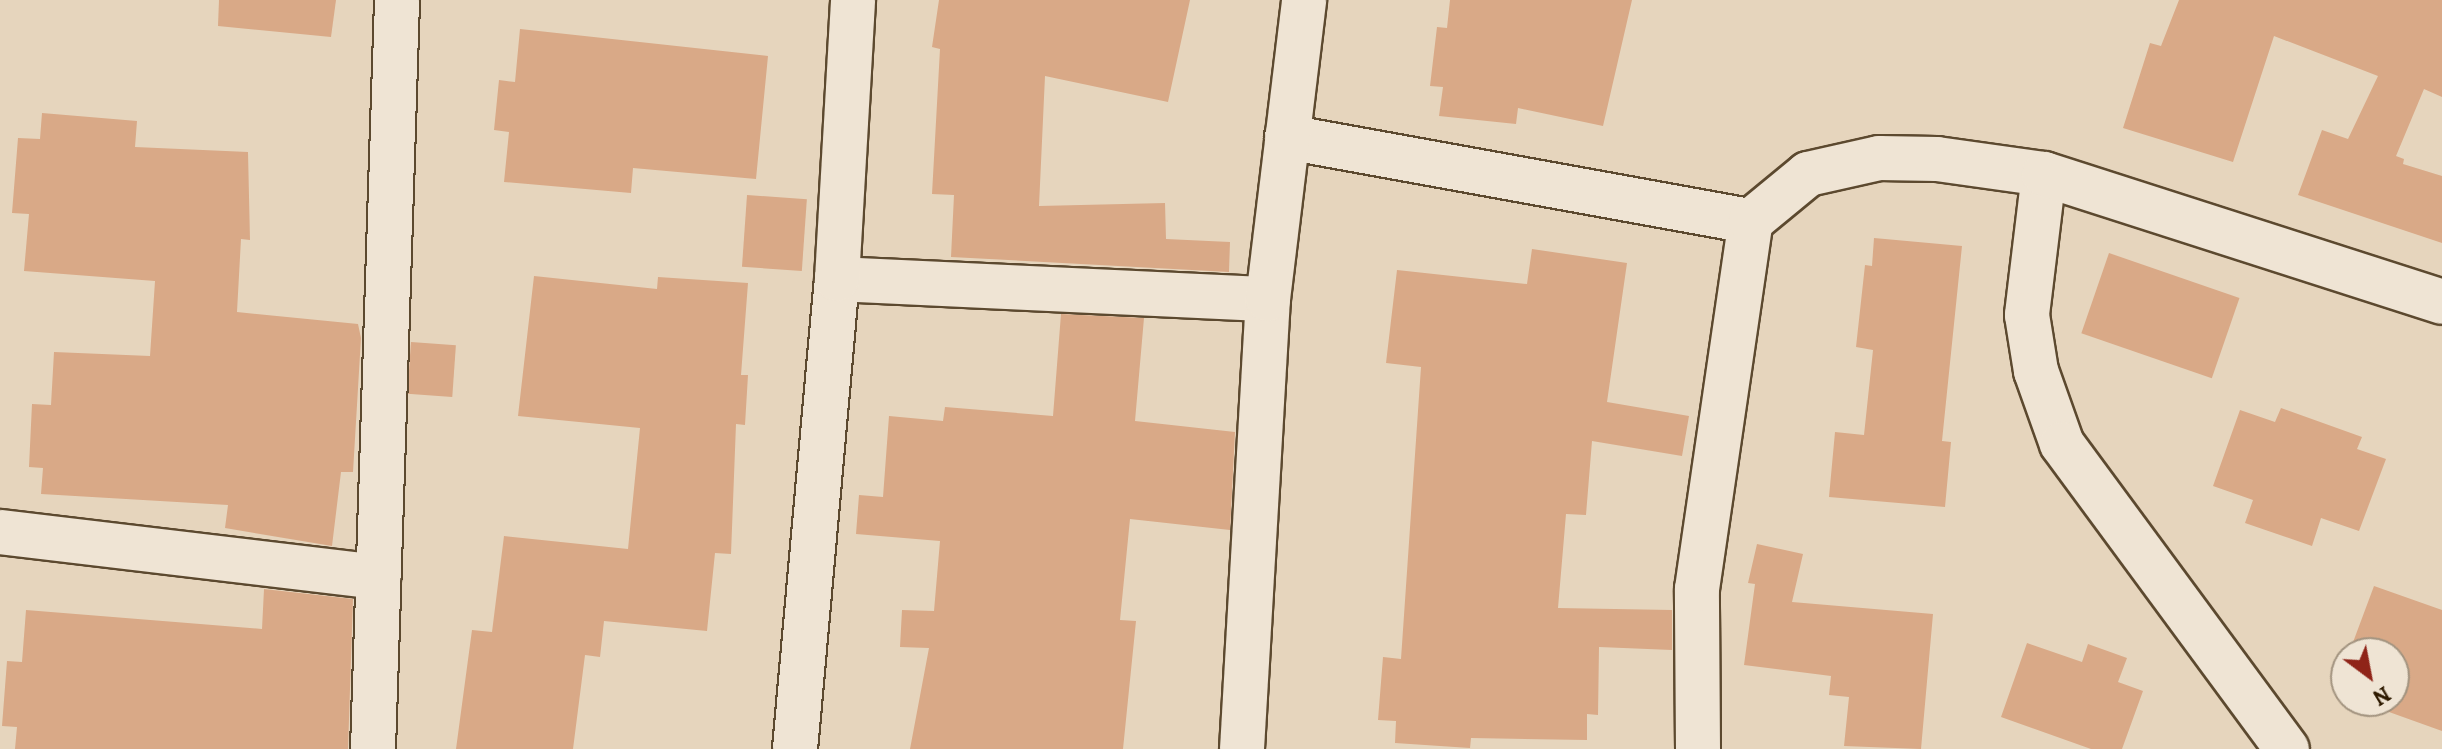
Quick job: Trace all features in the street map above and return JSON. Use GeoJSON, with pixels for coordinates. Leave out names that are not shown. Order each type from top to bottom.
{"type":"FeatureCollection","features":[{"type":"Feature","properties":{"kind":"street"},"geometry":{"type":"LineString","coordinates":[[373,749],[397,0]]}},
{"type":"Feature","properties":{"kind":"street"},"geometry":{"type":"LineString","coordinates":[[795,749],[837,279],[853,0]]}},
{"type":"Feature","properties":{"kind":"street"},"geometry":{"type":"LineString","coordinates":[[1242,749],[1268,299],[1304,0]]}},
{"type":"Feature","properties":{"kind":"street"},"geometry":{"type":"LineString","coordinates":[[1287,137],[1751,221]]}},
{"type":"Feature","properties":{"kind":"street"},"geometry":{"type":"LineString","coordinates":[[1698,749],[1697,589],[1751,221],[1808,174],[1879,158],[1937,159],[2044,174],[2442,302]]}},
{"type":"Feature","properties":{"kind":"street"},"geometry":{"type":"LineString","coordinates":[[2044,174],[2027,315],[2036,371],[2062,444],[2287,749]]}},
{"type":"Feature","properties":{"kind":"street"},"geometry":{"type":"LineString","coordinates":[[837,279],[1268,299]]}},
{"type":"Feature","properties":{"kind":"street"},"geometry":{"type":"LineString","coordinates":[[0,532],[378,577]]}},
{"type":"Feature","properties":{"kind":"building"},"geometry":{"type":"Polygon","coordinates":[[[219,0],[336,0],[331,37],[218,26],[219,0]]]}},
{"type":"Feature","properties":{"kind":"building"},"geometry":{"type":"Polygon","coordinates":[[[939,0],[1190,0],[1168,102],[1045,76],[1039,206],[1165,203],[1166,239],[1230,242],[1229,272],[951,257],[954,195],[932,194],[940,49],[932,47],[939,0]]]}},
{"type":"Feature","properties":{"kind":"building"},"geometry":{"type":"Polygon","coordinates":[[[1450,0],[1632,0],[1603,126],[1518,108],[1516,124],[1439,116],[1443,87],[1430,86],[1437,27],[1447,28],[1450,0]]]}},
{"type":"Feature","properties":{"kind":"building"},"geometry":{"type":"Polygon","coordinates":[[[2179,0],[2442,0],[2442,97],[2424,89],[2396,156],[2404,159],[2403,164],[2442,176],[2442,243],[2298,195],[2322,130],[2348,139],[2378,76],[2274,36],[2233,162],[2123,128],[2150,43],[2161,46],[2179,0]]]}},
{"type":"Feature","properties":{"kind":"building"},"geometry":{"type":"Polygon","coordinates":[[[520,29],[768,56],[756,179],[633,168],[631,193],[504,182],[509,132],[494,130],[499,80],[515,82],[520,29]]]}},
{"type":"Feature","properties":{"kind":"building"},"geometry":{"type":"Polygon","coordinates":[[[42,113],[137,121],[135,147],[248,152],[250,240],[241,239],[237,312],[358,324],[361,338],[353,472],[341,472],[332,546],[225,528],[228,505],[41,494],[43,468],[29,467],[32,404],[51,405],[54,352],[150,356],[155,281],[24,271],[29,214],[12,213],[18,138],[40,139],[42,113]]]}},
{"type":"Feature","properties":{"kind":"building"},"geometry":{"type":"Polygon","coordinates":[[[747,195],[807,199],[802,271],[742,267],[747,195]]]}},
{"type":"Feature","properties":{"kind":"building"},"geometry":{"type":"Polygon","coordinates":[[[1874,238],[1962,246],[1942,441],[1951,442],[1945,507],[1829,497],[1835,432],[1864,435],[1873,350],[1856,347],[1865,265],[1872,266],[1874,238]]]}},
{"type":"Feature","properties":{"kind":"building"},"geometry":{"type":"Polygon","coordinates":[[[1532,249],[1627,263],[1607,402],[1689,416],[1682,456],[1592,441],[1586,515],[1566,514],[1558,608],[1672,610],[1672,650],[1599,647],[1598,715],[1587,714],[1587,740],[1471,738],[1470,748],[1395,743],[1396,721],[1378,720],[1383,657],[1401,659],[1421,367],[1386,363],[1397,270],[1527,284],[1532,249]]]}},
{"type":"Feature","properties":{"kind":"building"},"geometry":{"type":"Polygon","coordinates":[[[2109,253],[2239,298],[2212,378],[2081,333],[2109,253]]]}},
{"type":"Feature","properties":{"kind":"building"},"geometry":{"type":"Polygon","coordinates":[[[534,276],[657,289],[658,277],[748,283],[741,375],[748,375],[745,425],[736,424],[731,554],[715,553],[707,631],[604,621],[600,657],[585,655],[573,749],[456,749],[472,630],[492,632],[504,536],[628,549],[640,428],[518,416],[534,276]]]}},
{"type":"Feature","properties":{"kind":"building"},"geometry":{"type":"Polygon","coordinates":[[[1061,314],[1144,318],[1135,421],[1235,432],[1230,530],[1130,519],[1120,620],[1136,621],[1123,749],[910,749],[929,648],[900,647],[902,610],[934,611],[940,541],[856,534],[859,495],[883,497],[889,416],[943,421],[945,407],[1053,416],[1061,314]]]}},
{"type":"Feature","properties":{"kind":"building"},"geometry":{"type":"Polygon","coordinates":[[[411,342],[456,345],[452,397],[407,394],[411,342]]]}},
{"type":"Feature","properties":{"kind":"building"},"geometry":{"type":"Polygon","coordinates":[[[2281,408],[2362,437],[2357,449],[2386,459],[2359,531],[2321,518],[2312,546],[2245,523],[2253,500],[2213,486],[2240,410],[2275,422],[2281,408]]]}},
{"type":"Feature","properties":{"kind":"building"},"geometry":{"type":"Polygon","coordinates":[[[1757,544],[1803,554],[1792,602],[1933,614],[1921,749],[1844,746],[1849,697],[1829,695],[1831,676],[1744,665],[1755,584],[1748,583],[1757,544]]]}},
{"type":"Feature","properties":{"kind":"building"},"geometry":{"type":"Polygon","coordinates":[[[2374,586],[2442,610],[2442,731],[2403,717],[2410,717],[2410,637],[2355,637],[2374,586]]]}},
{"type":"Feature","properties":{"kind":"building"},"geometry":{"type":"Polygon","coordinates":[[[264,589],[353,599],[348,749],[15,749],[17,727],[2,726],[7,661],[22,662],[26,610],[262,629],[264,589]]]}},
{"type":"Feature","properties":{"kind":"building"},"geometry":{"type":"Polygon","coordinates":[[[2027,643],[2082,662],[2088,644],[2127,658],[2118,682],[2143,691],[2122,749],[2091,749],[2001,717],[2027,643]]]}}]}
